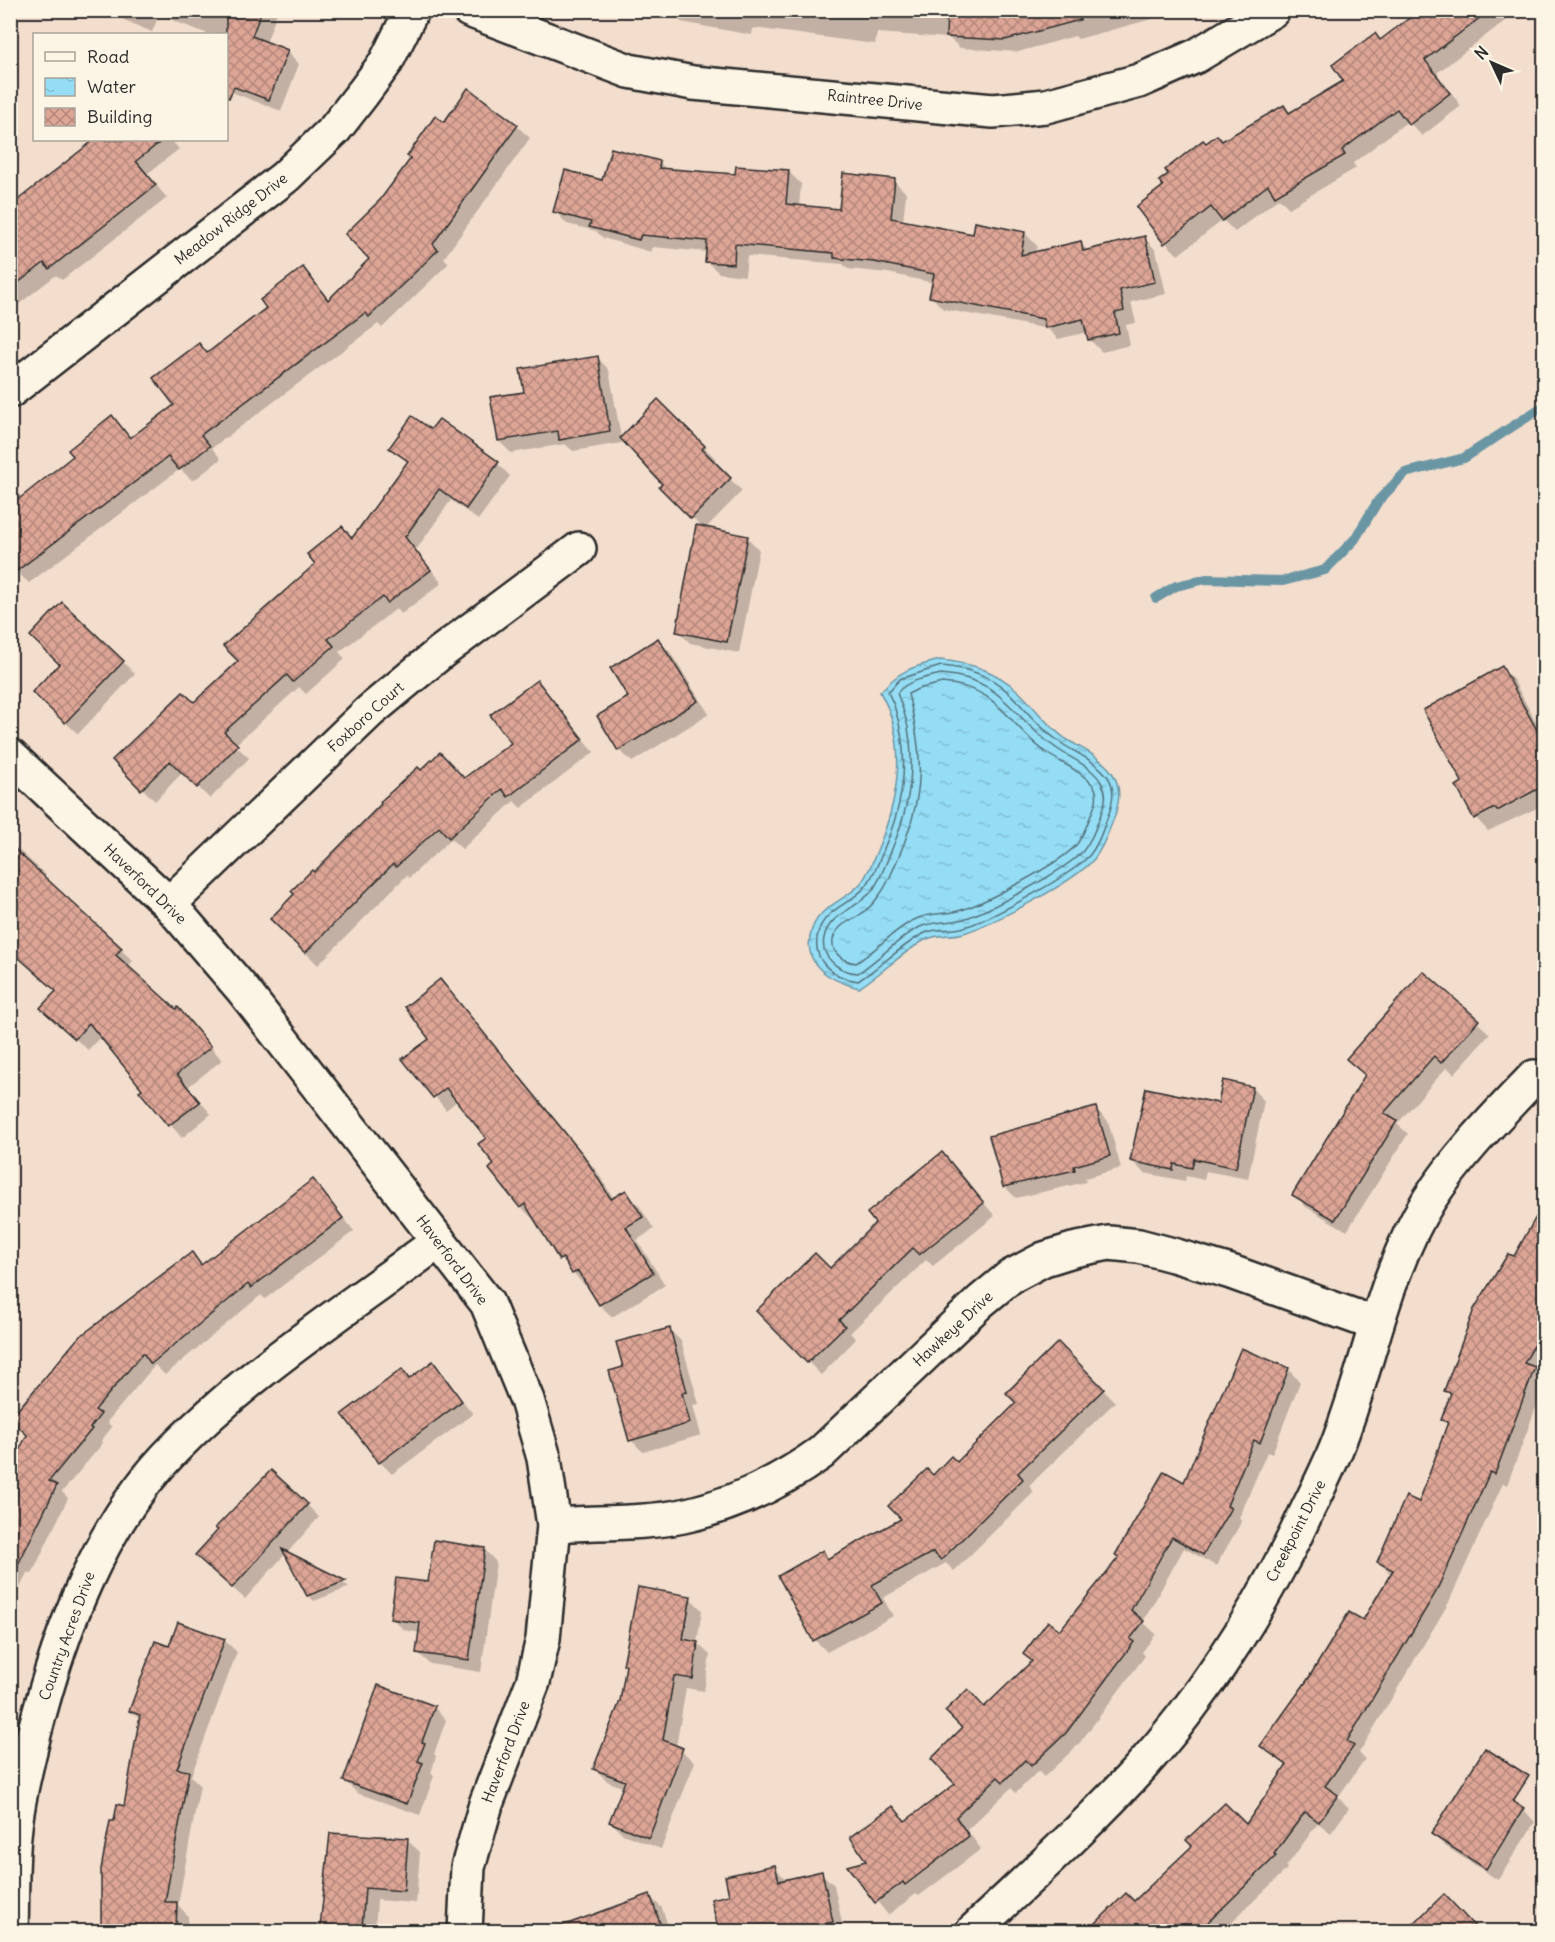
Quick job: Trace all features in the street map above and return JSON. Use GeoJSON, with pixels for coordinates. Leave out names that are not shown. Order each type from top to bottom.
{"type":"FeatureCollection","features":[{"type":"Feature","properties":{"kind":"street","name":"Meadow Ridge Drive"},"geometry":{"type":"LineString","coordinates":[[10,391],[285,177],[335,129],[363,93],[386,62],[412,10]]}},
{"type":"Feature","properties":{"kind":"street","name":"Raintree Drive"},"geometry":{"type":"LineString","coordinates":[[469,10],[629,70],[693,83],[993,111],[1046,106],[1139,81],[1196,56],[1273,10]]}},
{"type":"Feature","properties":{"kind":"street","name":"Foxboro Court"},"geometry":{"type":"LineString","coordinates":[[169,904],[370,711],[440,653],[579,549]]}},
{"type":"Feature","properties":{"kind":"street","name":"Haverford Drive"},"geometry":{"type":"LineString","coordinates":[[10,756],[169,904],[243,990],[486,1303],[527,1400],[544,1458],[554,1525],[543,1639],[533,1682],[486,1804],[468,1867],[465,1932]]}},
{"type":"Feature","properties":{"kind":"street","name":"Creekpoint Drive"},"geometry":{"type":"LineString","coordinates":[[972,1932],[1140,1767],[1194,1699],[1239,1634],[1274,1576],[1336,1449],[1376,1324],[1406,1248],[1429,1201],[1493,1120],[1534,1077]]}},
{"type":"Feature","properties":{"kind":"street","name":"Country Acres Drive"},"geometry":{"type":"LineString","coordinates":[[11,1932],[12,1834],[46,1687],[70,1619],[97,1557],[133,1498],[173,1449],[219,1406],[439,1241]]}},
{"type":"Feature","properties":{"kind":"street","name":"Hawkeye Drive"},"geometry":{"type":"LineString","coordinates":[[554,1525],[682,1516],[748,1495],[793,1473],[829,1446],[981,1301],[1010,1277],[1044,1260],[1073,1250],[1109,1243],[1162,1252],[1230,1272],[1376,1324]]}},
{"type":"Feature","properties":{"kind":"water"},"geometry":{"type":"Polygon","coordinates":[[[940,660],[982,669],[1009,684],[1059,734],[1109,768],[1118,785],[1117,807],[1108,834],[1097,855],[1070,879],[1033,901],[977,928],[964,933],[925,940],[859,988],[837,980],[820,969],[810,952],[809,942],[812,929],[827,908],[848,895],[864,879],[879,846],[892,808],[898,769],[897,749],[889,710],[880,692],[907,670],[940,660]]]}},
{"type":"Feature","properties":{"kind":"building"},"geometry":{"type":"Polygon","coordinates":[[[226,10],[262,10],[252,36],[288,50],[269,100],[234,87],[228,98],[228,33],[226,33],[226,10]]]}},
{"type":"Feature","properties":{"kind":"building"},"geometry":{"type":"Polygon","coordinates":[[[947,10],[1079,10],[1080,20],[1005,40],[946,37],[947,10]]]}},
{"type":"Feature","properties":{"kind":"building"},"geometry":{"type":"Polygon","coordinates":[[[1420,10],[1490,10],[1425,60],[1450,93],[1409,125],[1397,109],[1342,150],[1345,155],[1275,196],[1268,185],[1222,221],[1211,207],[1164,244],[1136,207],[1163,186],[1159,181],[1168,174],[1165,170],[1203,140],[1206,143],[1217,135],[1222,141],[1284,105],[1289,113],[1343,81],[1332,65],[1375,33],[1380,40],[1420,10]]]}},
{"type":"Feature","properties":{"kind":"building"},"geometry":{"type":"Polygon","coordinates":[[[468,88],[518,125],[433,244],[438,250],[369,317],[365,313],[201,435],[210,446],[179,470],[168,457],[10,576],[10,506],[73,456],[68,450],[112,415],[130,438],[174,405],[153,378],[199,343],[207,353],[266,308],[260,300],[303,267],[328,300],[369,259],[345,234],[380,200],[411,158],[407,156],[435,116],[444,122],[468,88]]]}},
{"type":"Feature","properties":{"kind":"building"},"geometry":{"type":"Polygon","coordinates":[[[93,141],[162,141],[136,161],[156,185],[49,269],[44,263],[10,289],[10,206],[93,141]]]}},
{"type":"Feature","properties":{"kind":"building"},"geometry":{"type":"Polygon","coordinates":[[[611,148],[660,161],[659,168],[735,174],[736,166],[789,170],[786,204],[839,209],[843,173],[895,179],[891,218],[973,234],[975,222],[1025,232],[1021,255],[1081,241],[1083,251],[1145,236],[1155,282],[1120,290],[1124,311],[1115,313],[1119,333],[1088,340],[1083,319],[1045,328],[1043,319],[929,297],[934,274],[874,262],[834,258],[834,253],[735,244],[734,264],[705,262],[707,241],[641,235],[639,240],[589,227],[591,222],[553,212],[565,170],[602,180],[611,148]]]}},
{"type":"Feature","properties":{"kind":"building"},"geometry":{"type":"Polygon","coordinates":[[[598,356],[610,431],[559,440],[558,431],[498,441],[490,397],[524,392],[520,369],[598,356]]]}},
{"type":"Feature","properties":{"kind":"building"},"geometry":{"type":"Polygon","coordinates":[[[658,399],[705,446],[702,449],[731,478],[691,519],[659,487],[662,484],[620,438],[658,399]]]}},
{"type":"Feature","properties":{"kind":"building"},"geometry":{"type":"Polygon","coordinates":[[[412,416],[431,429],[439,419],[499,462],[466,509],[439,489],[405,537],[431,570],[387,603],[383,597],[328,639],[334,646],[293,682],[287,675],[224,732],[238,745],[197,788],[170,761],[141,790],[112,760],[183,692],[194,702],[238,661],[223,646],[315,564],[307,554],[342,526],[352,538],[408,461],[389,448],[412,416]]]}},
{"type":"Feature","properties":{"kind":"building"},"geometry":{"type":"Polygon","coordinates":[[[696,525],[748,536],[727,642],[676,632],[696,525]]]}},
{"type":"Feature","properties":{"kind":"building"},"geometry":{"type":"Polygon","coordinates":[[[62,602],[124,661],[65,723],[32,692],[59,664],[30,636],[62,602]]]}},
{"type":"Feature","properties":{"kind":"building"},"geometry":{"type":"Polygon","coordinates":[[[658,638],[698,701],[618,751],[597,716],[628,697],[610,668],[658,638]]]}},
{"type":"Feature","properties":{"kind":"building"},"geometry":{"type":"Polygon","coordinates":[[[1502,666],[1545,745],[1545,785],[1497,811],[1495,808],[1474,819],[1456,786],[1462,782],[1423,710],[1502,666]]]}},
{"type":"Feature","properties":{"kind":"building"},"geometry":{"type":"Polygon","coordinates":[[[537,680],[583,739],[508,797],[502,789],[449,838],[439,827],[396,867],[393,864],[305,953],[270,919],[294,894],[291,891],[312,870],[314,872],[381,804],[380,802],[418,767],[421,770],[440,752],[464,778],[511,743],[490,715],[537,680]]]}},
{"type":"Feature","properties":{"kind":"building"},"geometry":{"type":"Polygon","coordinates":[[[10,845],[122,948],[116,955],[176,1009],[178,1007],[211,1047],[177,1074],[200,1102],[168,1126],[139,1091],[142,1089],[89,1023],[75,1039],[40,1008],[56,991],[10,950],[10,845]]]}},
{"type":"Feature","properties":{"kind":"building"},"geometry":{"type":"Polygon","coordinates":[[[1423,971],[1479,1020],[1441,1063],[1434,1056],[1384,1113],[1397,1121],[1335,1220],[1292,1195],[1365,1075],[1346,1059],[1423,971]]]}},
{"type":"Feature","properties":{"kind":"building"},"geometry":{"type":"Polygon","coordinates":[[[440,979],[584,1156],[611,1199],[626,1190],[643,1217],[626,1227],[653,1273],[599,1305],[578,1271],[572,1274],[563,1258],[559,1260],[525,1204],[520,1208],[489,1169],[494,1164],[478,1144],[486,1138],[446,1088],[433,1098],[402,1059],[429,1039],[405,1007],[440,979]]]}},
{"type":"Feature","properties":{"kind":"building"},"geometry":{"type":"Polygon","coordinates":[[[1223,1080],[1253,1087],[1236,1168],[1194,1159],[1192,1168],[1174,1164],[1173,1170],[1130,1161],[1146,1088],[1218,1103],[1223,1080]]]}},
{"type":"Feature","properties":{"kind":"building"},"geometry":{"type":"Polygon","coordinates":[[[1096,1107],[1110,1156],[1074,1166],[1075,1170],[1003,1187],[989,1136],[1096,1107]]]}},
{"type":"Feature","properties":{"kind":"building"},"geometry":{"type":"Polygon","coordinates":[[[942,1152],[984,1203],[919,1255],[913,1248],[839,1320],[845,1326],[807,1363],[756,1311],[815,1253],[830,1268],[875,1223],[867,1213],[942,1152]]]}},
{"type":"Feature","properties":{"kind":"building"},"geometry":{"type":"Polygon","coordinates":[[[313,1179],[343,1218],[251,1288],[248,1284],[151,1364],[143,1353],[95,1410],[101,1414],[90,1428],[92,1429],[49,1481],[57,1485],[10,1581],[10,1468],[27,1435],[10,1419],[78,1338],[192,1252],[201,1265],[313,1179]]]}},
{"type":"Feature","properties":{"kind":"building"},"geometry":{"type":"Polygon","coordinates":[[[1545,1201],[1545,1327],[1524,1363],[1535,1367],[1495,1474],[1490,1472],[1436,1592],[1347,1741],[1354,1746],[1325,1786],[1338,1795],[1319,1822],[1305,1812],[1274,1854],[1276,1856],[1198,1932],[1087,1932],[1126,1893],[1134,1901],[1192,1846],[1186,1840],[1225,1803],[1246,1824],[1287,1765],[1260,1746],[1308,1679],[1349,1612],[1363,1620],[1393,1570],[1377,1562],[1406,1496],[1419,1502],[1448,1422],[1441,1420],[1451,1393],[1444,1391],[1474,1309],[1508,1254],[1514,1256],[1545,1201]]]}},
{"type":"Feature","properties":{"kind":"building"},"geometry":{"type":"Polygon","coordinates":[[[670,1328],[687,1392],[682,1393],[690,1423],[629,1441],[609,1371],[623,1367],[616,1342],[670,1328]]]}},
{"type":"Feature","properties":{"kind":"building"},"geometry":{"type":"Polygon","coordinates":[[[1058,1342],[1104,1389],[1018,1473],[1023,1479],[941,1560],[933,1552],[872,1585],[882,1603],[813,1641],[778,1576],[823,1550],[827,1559],[901,1519],[888,1506],[927,1469],[933,1475],[951,1456],[957,1462],[1016,1403],[1006,1393],[1058,1342]]]}},
{"type":"Feature","properties":{"kind":"building"},"geometry":{"type":"Polygon","coordinates":[[[1241,1348],[1289,1368],[1260,1443],[1254,1440],[1227,1506],[1231,1508],[1203,1555],[1172,1537],[1131,1610],[1144,1621],[1130,1639],[1134,1642],[1066,1733],[1031,1766],[1025,1760],[1003,1782],[998,1777],[956,1817],[969,1836],[905,1885],[903,1882],[875,1903],[847,1866],[866,1861],[850,1837],[893,1806],[905,1821],[955,1784],[931,1759],[962,1728],[945,1711],[968,1689],[984,1707],[1032,1661],[1023,1654],[1048,1621],[1060,1630],[1119,1557],[1115,1555],[1164,1471],[1184,1482],[1241,1348]]]}},
{"type":"Feature","properties":{"kind":"building"},"geometry":{"type":"Polygon","coordinates":[[[433,1361],[462,1401],[379,1463],[342,1414],[402,1369],[409,1379],[433,1361]]]}},
{"type":"Feature","properties":{"kind":"building"},"geometry":{"type":"Polygon","coordinates":[[[271,1470],[308,1504],[232,1588],[195,1555],[218,1530],[215,1528],[271,1470]]]}},
{"type":"Feature","properties":{"kind":"building"},"geometry":{"type":"Polygon","coordinates":[[[434,1540],[485,1548],[469,1660],[416,1653],[420,1623],[390,1619],[396,1578],[428,1582],[434,1540]]]}},
{"type":"Feature","properties":{"kind":"building"},"geometry":{"type":"Polygon","coordinates":[[[282,1549],[346,1581],[307,1596],[282,1549]]]}},
{"type":"Feature","properties":{"kind":"building"},"geometry":{"type":"Polygon","coordinates":[[[638,1587],[691,1596],[683,1639],[698,1642],[693,1679],[674,1676],[663,1740],[683,1748],[649,1838],[609,1822],[625,1781],[593,1769],[620,1701],[626,1665],[623,1665],[638,1587]]]}},
{"type":"Feature","properties":{"kind":"building"},"geometry":{"type":"Polygon","coordinates":[[[178,1622],[225,1639],[177,1769],[189,1771],[165,1902],[177,1902],[176,1932],[101,1932],[101,1869],[110,1821],[114,1821],[117,1804],[124,1806],[140,1715],[129,1711],[155,1641],[169,1646],[178,1622]]]}},
{"type":"Feature","properties":{"kind":"building"},"geometry":{"type":"Polygon","coordinates":[[[378,1685],[435,1706],[418,1761],[423,1763],[407,1804],[343,1781],[378,1685]]]}},
{"type":"Feature","properties":{"kind":"building"},"geometry":{"type":"Polygon","coordinates":[[[1485,1748],[1529,1776],[1513,1801],[1524,1808],[1486,1869],[1431,1834],[1485,1748]]]}},
{"type":"Feature","properties":{"kind":"building"},"geometry":{"type":"Polygon","coordinates":[[[330,1833],[408,1838],[404,1891],[365,1888],[362,1930],[320,1927],[330,1833]]]}},
{"type":"Feature","properties":{"kind":"building"},"geometry":{"type":"Polygon","coordinates":[[[775,1865],[779,1881],[822,1871],[833,1922],[790,1932],[719,1932],[711,1899],[729,1895],[725,1876],[775,1865]]]}},
{"type":"Feature","properties":{"kind":"building"},"geometry":{"type":"Polygon","coordinates":[[[650,1894],[663,1932],[556,1932],[556,1928],[650,1894]]]}},
{"type":"Feature","properties":{"kind":"building"},"geometry":{"type":"Polygon","coordinates":[[[1444,1894],[1480,1932],[1405,1932],[1444,1894]]]}},
{"type":"Feature","properties":{"kind":"waterway"},"geometry":{"type":"LineString","coordinates":[[1156,598],[1176,586],[1206,579],[1283,581],[1325,570],[1355,539],[1378,501],[1405,473],[1464,458],[1544,406]]}}]}
